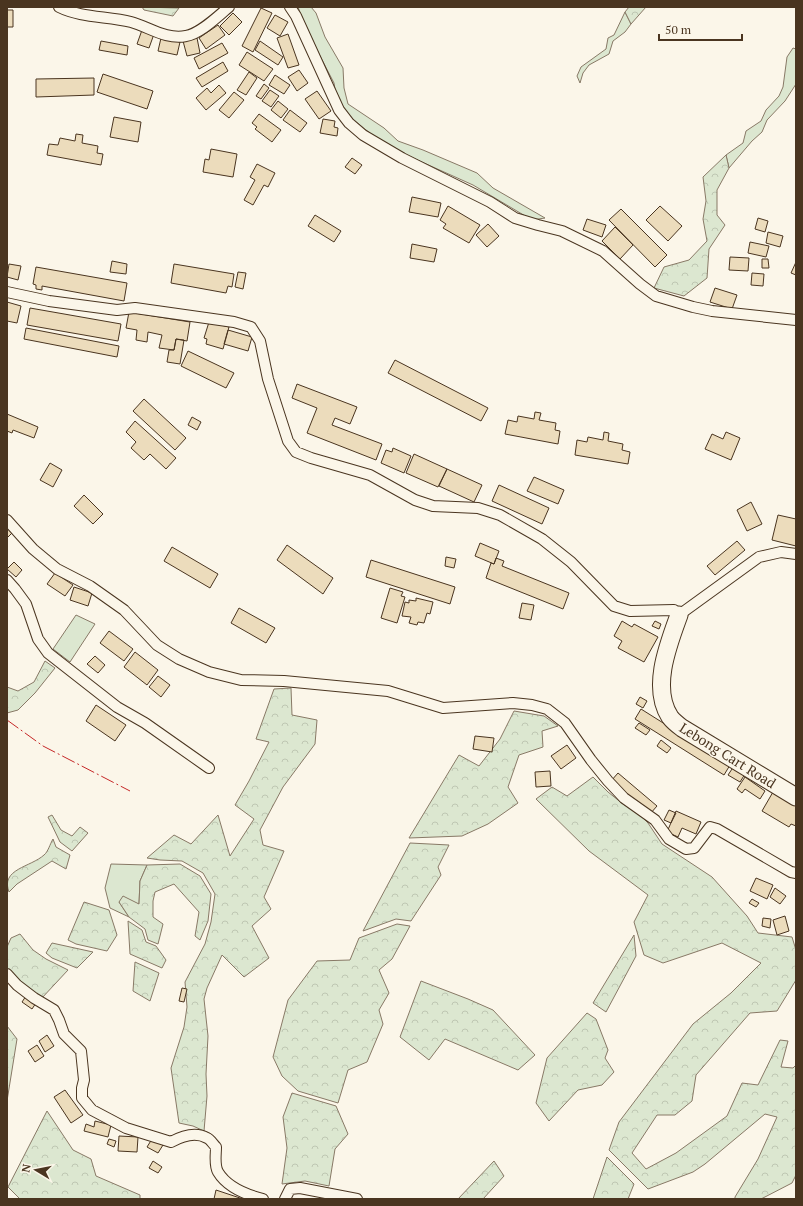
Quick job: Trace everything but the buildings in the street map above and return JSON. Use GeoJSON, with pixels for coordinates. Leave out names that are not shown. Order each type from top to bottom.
{"type":"FeatureCollection","features":[{"type":"Feature","properties":{"kind":"highway","name":"Lebong Cart Road"},"geometry":{"type":"LineString","coordinates":[[679,615],[669,642],[663,671],[663,701],[671,718],[682,728],[796,797]]}},
{"type":"Feature","properties":{"kind":"street"},"geometry":{"type":"LineString","coordinates":[[59,7],[84,14],[131,22],[159,33],[174,36],[187,36],[199,30],[229,7]]}},
{"type":"Feature","properties":{"kind":"street"},"geometry":{"type":"LineString","coordinates":[[290,7],[296,16],[339,110],[349,123],[363,135],[490,202],[515,218],[562,230],[597,247],[656,296],[712,311],[796,320]]}},
{"type":"Feature","properties":{"kind":"street"},"geometry":{"type":"LineString","coordinates":[[7,292],[49,301],[117,310],[135,308],[234,322],[251,327],[260,341],[268,379],[288,441],[296,452],[311,458],[370,475],[415,500],[433,506],[478,508],[500,515],[542,539],[571,562],[614,606],[630,611],[674,610],[679,615],[759,557],[781,552],[796,554]]}},
{"type":"Feature","properties":{"kind":"street"},"geometry":{"type":"LineString","coordinates":[[7,520],[33,549],[57,569],[90,586],[124,610],[157,645],[179,659],[201,669],[240,680],[284,681],[388,691],[443,708],[513,703],[532,705],[547,709],[565,723],[608,782],[624,798],[655,820],[669,839],[686,849],[694,848],[710,827],[717,829],[770,861],[796,873]]}},
{"type":"Feature","properties":{"kind":"street"},"geometry":{"type":"LineString","coordinates":[[7,580],[26,604],[38,639],[48,653],[116,707],[145,724],[209,768]]}},
{"type":"Feature","properties":{"kind":"street"},"geometry":{"type":"LineString","coordinates":[[7,974],[17,985],[34,998],[54,1010],[64,1034],[80,1051],[84,1080],[82,1098],[92,1110],[126,1128],[171,1142],[182,1136],[196,1134],[207,1138],[216,1147],[215,1160],[218,1172],[229,1184],[241,1191],[263,1199]]}},
{"type":"Feature","properties":{"kind":"street"},"geometry":{"type":"LineString","coordinates":[[285,1199],[290,1189],[300,1188],[357,1199]]}},
{"type":"Feature","properties":{"kind":"green space"},"geometry":{"type":"Polygon","coordinates":[[[142,7],[179,8],[173,16],[144,10],[142,7]]]}},
{"type":"Feature","properties":{"kind":"green space"},"geometry":{"type":"Polygon","coordinates":[[[298,7],[311,7],[316,13],[325,37],[343,68],[344,88],[348,104],[384,128],[398,141],[477,173],[493,188],[545,218],[532,220],[473,185],[384,145],[348,115],[337,102],[334,83],[307,31],[298,7]]]}},
{"type":"Feature","properties":{"kind":"green space"},"geometry":{"type":"Polygon","coordinates":[[[629,7],[646,7],[631,24],[625,12],[629,7]]]}},
{"type":"Feature","properties":{"kind":"green space"},"geometry":{"type":"Polygon","coordinates":[[[625,12],[631,24],[625,32],[613,41],[609,54],[589,65],[583,73],[580,83],[577,76],[581,67],[606,49],[608,38],[614,35],[625,12]]]}},
{"type":"Feature","properties":{"kind":"green space"},"geometry":{"type":"Polygon","coordinates":[[[793,48],[796,49],[796,84],[785,101],[767,120],[762,132],[752,141],[729,168],[726,155],[743,143],[746,131],[761,121],[766,110],[779,96],[783,87],[787,57],[793,48]]]}},
{"type":"Feature","properties":{"kind":"green space"},"geometry":{"type":"Polygon","coordinates":[[[726,155],[729,168],[717,190],[717,215],[725,225],[709,249],[707,278],[684,296],[654,288],[664,267],[689,260],[707,241],[703,219],[706,201],[703,177],[726,155]]]}},
{"type":"Feature","properties":{"kind":"green space"},"geometry":{"type":"Polygon","coordinates":[[[76,615],[95,624],[70,662],[53,649],[76,615]]]}},
{"type":"Feature","properties":{"kind":"green space"},"geometry":{"type":"Polygon","coordinates":[[[45,661],[55,668],[35,693],[18,710],[7,713],[7,687],[18,691],[34,682],[45,661]]]}},
{"type":"Feature","properties":{"kind":"green space"},"geometry":{"type":"Polygon","coordinates":[[[291,688],[292,715],[317,720],[315,744],[283,787],[260,830],[263,845],[284,851],[264,897],[271,909],[252,926],[269,958],[244,977],[222,955],[207,988],[204,999],[208,1036],[206,1074],[207,1096],[204,1131],[193,1126],[179,1123],[171,1068],[184,1027],[187,1007],[185,982],[205,944],[211,922],[215,894],[203,873],[182,861],[147,858],[174,835],[191,844],[218,815],[230,856],[254,819],[235,805],[269,742],[256,739],[274,689],[291,688]]]}},
{"type":"Feature","properties":{"kind":"green space"},"geometry":{"type":"Polygon","coordinates":[[[514,711],[544,716],[558,726],[542,731],[543,747],[519,755],[508,787],[518,803],[488,824],[462,836],[409,838],[459,755],[479,766],[500,739],[514,711]]]}},
{"type":"Feature","properties":{"kind":"green space"},"geometry":{"type":"Polygon","coordinates":[[[593,777],[608,792],[639,814],[648,823],[662,844],[712,877],[747,916],[758,933],[792,937],[796,950],[796,980],[777,1011],[750,1013],[696,1075],[692,1101],[675,1115],[657,1115],[632,1153],[646,1169],[676,1153],[727,1116],[742,1083],[758,1085],[780,1040],[788,1041],[781,1067],[793,1068],[796,1065],[796,1175],[792,1183],[761,1199],[735,1199],[735,1197],[758,1159],[777,1117],[765,1114],[705,1164],[693,1172],[648,1189],[609,1150],[619,1122],[693,1024],[731,993],[761,963],[722,943],[663,963],[644,955],[634,922],[648,895],[589,851],[536,799],[552,787],[567,796],[593,777]]]}},
{"type":"Feature","properties":{"kind":"green space"},"geometry":{"type":"Polygon","coordinates":[[[52,815],[61,830],[72,836],[80,827],[88,833],[72,851],[60,842],[48,817],[52,815]]]}},
{"type":"Feature","properties":{"kind":"green space"},"geometry":{"type":"Polygon","coordinates":[[[53,839],[56,847],[70,855],[66,869],[52,861],[17,884],[9,892],[7,884],[13,873],[44,855],[53,839]]]}},
{"type":"Feature","properties":{"kind":"green space"},"geometry":{"type":"Polygon","coordinates":[[[410,843],[449,845],[438,867],[441,875],[411,921],[396,919],[363,931],[410,843]]]}},
{"type":"Feature","properties":{"kind":"green space"},"geometry":{"type":"Polygon","coordinates":[[[111,864],[147,865],[140,881],[139,904],[119,902],[129,917],[110,908],[105,888],[111,864]]]}},
{"type":"Feature","properties":{"kind":"green space"},"geometry":{"type":"Polygon","coordinates":[[[180,864],[200,876],[211,894],[208,921],[200,940],[195,936],[199,912],[174,884],[155,892],[153,901],[153,917],[163,924],[158,944],[148,940],[145,929],[129,917],[119,902],[123,896],[139,904],[140,881],[147,865],[180,864]]]}},
{"type":"Feature","properties":{"kind":"green space"},"geometry":{"type":"Polygon","coordinates":[[[84,902],[109,910],[117,935],[107,951],[76,944],[68,940],[84,902]]]}},
{"type":"Feature","properties":{"kind":"green space"},"geometry":{"type":"Polygon","coordinates":[[[128,921],[142,930],[146,942],[156,946],[166,960],[162,968],[130,954],[128,921]]]}},
{"type":"Feature","properties":{"kind":"green space"},"geometry":{"type":"Polygon","coordinates":[[[397,924],[410,926],[392,959],[379,970],[389,993],[379,1010],[383,1024],[367,1062],[348,1070],[338,1103],[298,1091],[282,1076],[273,1057],[288,1000],[317,961],[350,960],[359,938],[397,924]]]}},
{"type":"Feature","properties":{"kind":"green space"},"geometry":{"type":"Polygon","coordinates":[[[20,934],[33,950],[46,959],[68,970],[41,999],[7,970],[7,947],[11,938],[20,934]]]}},
{"type":"Feature","properties":{"kind":"green space"},"geometry":{"type":"Polygon","coordinates":[[[634,935],[636,956],[606,1012],[593,1003],[634,935]]]}},
{"type":"Feature","properties":{"kind":"green space"},"geometry":{"type":"Polygon","coordinates":[[[52,943],[93,952],[77,968],[52,958],[46,953],[52,943]]]}},
{"type":"Feature","properties":{"kind":"green space"},"geometry":{"type":"Polygon","coordinates":[[[135,962],[159,973],[150,1001],[133,991],[135,962]]]}},
{"type":"Feature","properties":{"kind":"green space"},"geometry":{"type":"Polygon","coordinates":[[[421,981],[493,1010],[535,1055],[518,1070],[445,1039],[429,1060],[400,1037],[421,981]]]}},
{"type":"Feature","properties":{"kind":"green space"},"geometry":{"type":"Polygon","coordinates":[[[587,1013],[596,1019],[608,1050],[605,1058],[614,1072],[602,1085],[578,1090],[549,1121],[536,1103],[547,1058],[587,1013]]]}},
{"type":"Feature","properties":{"kind":"green space"},"geometry":{"type":"Polygon","coordinates":[[[7,1026],[17,1039],[7,1101],[7,1026]]]}},
{"type":"Feature","properties":{"kind":"green space"},"geometry":{"type":"Polygon","coordinates":[[[292,1093],[336,1106],[348,1134],[335,1149],[329,1186],[305,1181],[282,1184],[287,1148],[283,1117],[292,1093]]]}},
{"type":"Feature","properties":{"kind":"green space"},"geometry":{"type":"Polygon","coordinates":[[[47,1111],[73,1150],[91,1159],[96,1176],[140,1195],[140,1199],[20,1199],[8,1187],[47,1111]]]}},
{"type":"Feature","properties":{"kind":"green space"},"geometry":{"type":"Polygon","coordinates":[[[607,1157],[634,1184],[628,1199],[593,1199],[607,1157]]]}},
{"type":"Feature","properties":{"kind":"green space"},"geometry":{"type":"Polygon","coordinates":[[[494,1161],[504,1176],[483,1199],[458,1199],[494,1161]]]}},
{"type":"Feature","properties":{"kind":"power"},"geometry":{"type":"LineString","coordinates":[[7,720],[43,746],[130,791]]}}]}
